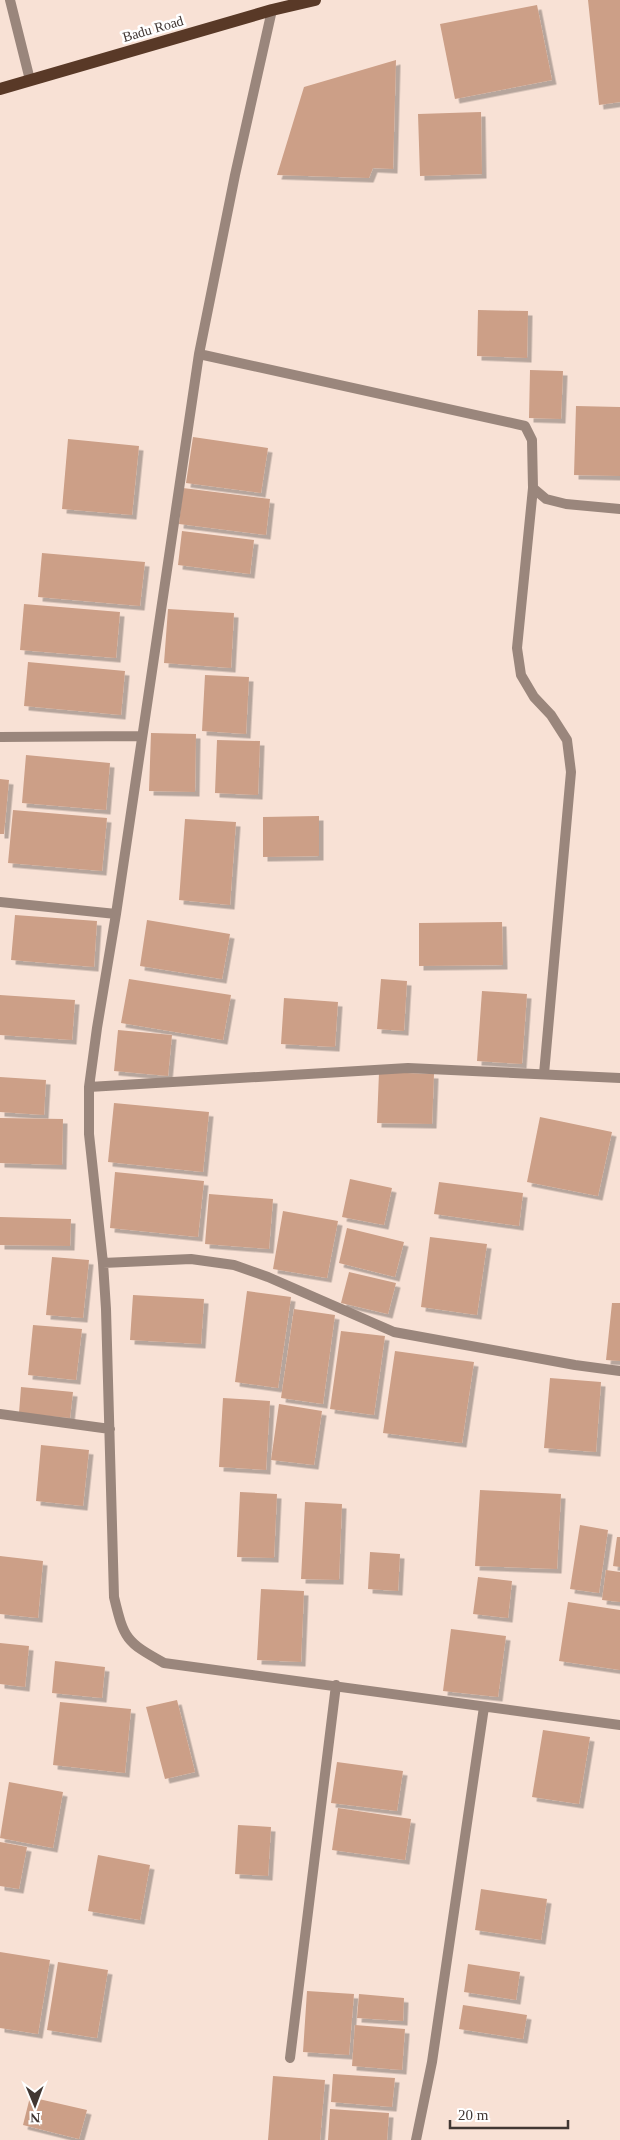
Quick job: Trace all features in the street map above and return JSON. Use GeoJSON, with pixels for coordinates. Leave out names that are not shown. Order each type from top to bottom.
{"type":"FeatureCollection","features":[{"type":"Feature","properties":{"kind":"main road","name":"Badu Road"},"geometry":{"type":"LineString","coordinates":[[0,89],[272,10],[315,0]]}},
{"type":"Feature","properties":{"kind":"street"},"geometry":{"type":"LineString","coordinates":[[10,0],[30,80]]}},
{"type":"Feature","properties":{"kind":"street"},"geometry":{"type":"LineString","coordinates":[[272,10],[235,175],[199,354],[89,1087],[89,1134],[103,1263],[110,1429],[114,1597],[122,1631],[139,1649],[164,1663],[620,1725]]}},
{"type":"Feature","properties":{"kind":"street"},"geometry":{"type":"LineString","coordinates":[[199,354],[525,426],[532,440],[533,488],[517,648],[521,675],[534,697],[551,715],[567,740],[571,772],[544,1074]]}},
{"type":"Feature","properties":{"kind":"street"},"geometry":{"type":"LineString","coordinates":[[533,488],[546,498],[566,504],[620,509]]}},
{"type":"Feature","properties":{"kind":"street"},"geometry":{"type":"LineString","coordinates":[[0,737],[142,736]]}},
{"type":"Feature","properties":{"kind":"street"},"geometry":{"type":"LineString","coordinates":[[0,902],[116,914]]}},
{"type":"Feature","properties":{"kind":"street"},"geometry":{"type":"LineString","coordinates":[[89,1087],[408,1068],[620,1078]]}},
{"type":"Feature","properties":{"kind":"street"},"geometry":{"type":"LineString","coordinates":[[103,1263],[191,1259],[234,1265],[268,1277],[394,1332],[575,1366],[620,1371]]}},
{"type":"Feature","properties":{"kind":"street"},"geometry":{"type":"LineString","coordinates":[[0,1414],[110,1429]]}},
{"type":"Feature","properties":{"kind":"street"},"geometry":{"type":"LineString","coordinates":[[290,2058],[336,1685]]}},
{"type":"Feature","properties":{"kind":"street"},"geometry":{"type":"LineString","coordinates":[[416,2140],[432,2062],[484,1707]]}},
{"type":"Feature","properties":{"kind":"building"},"geometry":{"type":"Polygon","coordinates":[[[588,0],[620,0],[620,102],[599,105],[588,0]]]}},
{"type":"Feature","properties":{"kind":"building"},"geometry":{"type":"Polygon","coordinates":[[[537,5],[552,80],[455,99],[440,24],[537,5]]]}},
{"type":"Feature","properties":{"kind":"building"},"geometry":{"type":"Polygon","coordinates":[[[396,60],[393,169],[373,168],[369,178],[277,175],[304,87],[396,60]]]}},
{"type":"Feature","properties":{"kind":"building"},"geometry":{"type":"Polygon","coordinates":[[[481,112],[482,174],[420,176],[418,114],[481,112]]]}},
{"type":"Feature","properties":{"kind":"building"},"geometry":{"type":"Polygon","coordinates":[[[478,310],[528,311],[527,358],[477,356],[478,310]]]}},
{"type":"Feature","properties":{"kind":"building"},"geometry":{"type":"Polygon","coordinates":[[[530,370],[563,371],[561,419],[529,418],[530,370]]]}},
{"type":"Feature","properties":{"kind":"building"},"geometry":{"type":"Polygon","coordinates":[[[576,406],[620,407],[620,476],[574,475],[576,406]]]}},
{"type":"Feature","properties":{"kind":"building"},"geometry":{"type":"Polygon","coordinates":[[[193,437],[268,448],[261,493],[186,483],[193,437]]]}},
{"type":"Feature","properties":{"kind":"building"},"geometry":{"type":"Polygon","coordinates":[[[68,439],[139,446],[132,515],[62,509],[68,439]]]}},
{"type":"Feature","properties":{"kind":"building"},"geometry":{"type":"Polygon","coordinates":[[[183,488],[270,499],[266,535],[179,524],[183,488]]]}},
{"type":"Feature","properties":{"kind":"building"},"geometry":{"type":"Polygon","coordinates":[[[182,531],[254,540],[250,574],[178,565],[182,531]]]}},
{"type":"Feature","properties":{"kind":"building"},"geometry":{"type":"Polygon","coordinates":[[[42,553],[145,562],[140,606],[38,597],[42,553]]]}},
{"type":"Feature","properties":{"kind":"building"},"geometry":{"type":"Polygon","coordinates":[[[24,604],[120,612],[116,658],[20,650],[24,604]]]}},
{"type":"Feature","properties":{"kind":"building"},"geometry":{"type":"Polygon","coordinates":[[[168,609],[234,613],[231,668],[164,663],[168,609]]]}},
{"type":"Feature","properties":{"kind":"building"},"geometry":{"type":"Polygon","coordinates":[[[28,662],[125,671],[121,715],[24,706],[28,662]]]}},
{"type":"Feature","properties":{"kind":"building"},"geometry":{"type":"Polygon","coordinates":[[[205,675],[249,677],[246,734],[202,731],[205,675]]]}},
{"type":"Feature","properties":{"kind":"building"},"geometry":{"type":"Polygon","coordinates":[[[151,733],[196,734],[195,792],[149,791],[151,733]]]}},
{"type":"Feature","properties":{"kind":"building"},"geometry":{"type":"Polygon","coordinates":[[[217,740],[260,741],[258,795],[215,793],[217,740]]]}},
{"type":"Feature","properties":{"kind":"building"},"geometry":{"type":"Polygon","coordinates":[[[26,755],[110,763],[106,810],[22,803],[26,755]]]}},
{"type":"Feature","properties":{"kind":"building"},"geometry":{"type":"Polygon","coordinates":[[[0,779],[9,780],[4,834],[0,834],[0,779]]]}},
{"type":"Feature","properties":{"kind":"building"},"geometry":{"type":"Polygon","coordinates":[[[13,810],[107,818],[102,871],[8,863],[13,810]]]}},
{"type":"Feature","properties":{"kind":"building"},"geometry":{"type":"Polygon","coordinates":[[[319,816],[319,856],[263,857],[263,817],[319,816]]]}},
{"type":"Feature","properties":{"kind":"building"},"geometry":{"type":"Polygon","coordinates":[[[185,819],[236,822],[230,905],[179,900],[185,819]]]}},
{"type":"Feature","properties":{"kind":"building"},"geometry":{"type":"Polygon","coordinates":[[[15,915],[97,921],[94,967],[11,960],[15,915]]]}},
{"type":"Feature","properties":{"kind":"building"},"geometry":{"type":"Polygon","coordinates":[[[147,920],[230,934],[222,979],[140,966],[147,920]]]}},
{"type":"Feature","properties":{"kind":"building"},"geometry":{"type":"Polygon","coordinates":[[[502,922],[503,965],[419,966],[419,923],[502,922]]]}},
{"type":"Feature","properties":{"kind":"building"},"geometry":{"type":"Polygon","coordinates":[[[129,979],[231,995],[223,1040],[121,1023],[129,979]]]}},
{"type":"Feature","properties":{"kind":"building"},"geometry":{"type":"Polygon","coordinates":[[[381,979],[407,981],[404,1031],[377,1029],[381,979]]]}},
{"type":"Feature","properties":{"kind":"building"},"geometry":{"type":"Polygon","coordinates":[[[482,991],[527,994],[522,1064],[477,1061],[482,991]]]}},
{"type":"Feature","properties":{"kind":"building"},"geometry":{"type":"Polygon","coordinates":[[[0,995],[75,1000],[72,1040],[0,1035],[0,995]]]}},
{"type":"Feature","properties":{"kind":"building"},"geometry":{"type":"Polygon","coordinates":[[[284,998],[338,1002],[335,1047],[281,1044],[284,998]]]}},
{"type":"Feature","properties":{"kind":"building"},"geometry":{"type":"Polygon","coordinates":[[[118,1030],[172,1035],[168,1076],[114,1071],[118,1030]]]}},
{"type":"Feature","properties":{"kind":"building"},"geometry":{"type":"Polygon","coordinates":[[[379,1072],[434,1074],[432,1124],[377,1123],[379,1072]]]}},
{"type":"Feature","properties":{"kind":"building"},"geometry":{"type":"Polygon","coordinates":[[[0,1077],[46,1080],[44,1115],[0,1112],[0,1077]]]}},
{"type":"Feature","properties":{"kind":"building"},"geometry":{"type":"Polygon","coordinates":[[[114,1103],[209,1112],[203,1172],[108,1162],[114,1103]]]}},
{"type":"Feature","properties":{"kind":"building"},"geometry":{"type":"Polygon","coordinates":[[[540,1117],[612,1132],[598,1196],[527,1182],[540,1117]]]}},
{"type":"Feature","properties":{"kind":"building"},"geometry":{"type":"Polygon","coordinates":[[[0,1118],[63,1119],[62,1165],[0,1163],[0,1118]]]}},
{"type":"Feature","properties":{"kind":"building"},"geometry":{"type":"Polygon","coordinates":[[[115,1172],[204,1181],[198,1237],[110,1228],[115,1172]]]}},
{"type":"Feature","properties":{"kind":"building"},"geometry":{"type":"Polygon","coordinates":[[[350,1179],[392,1188],[384,1225],[342,1217],[350,1179]]]}},
{"type":"Feature","properties":{"kind":"building"},"geometry":{"type":"Polygon","coordinates":[[[439,1182],[523,1193],[519,1226],[434,1214],[439,1182]]]}},
{"type":"Feature","properties":{"kind":"building"},"geometry":{"type":"Polygon","coordinates":[[[209,1194],[273,1199],[269,1249],[205,1244],[209,1194]]]}},
{"type":"Feature","properties":{"kind":"building"},"geometry":{"type":"Polygon","coordinates":[[[283,1211],[338,1221],[327,1278],[273,1269],[283,1211]]]}},
{"type":"Feature","properties":{"kind":"building"},"geometry":{"type":"Polygon","coordinates":[[[0,1217],[71,1219],[70,1246],[0,1245],[0,1217]]]}},
{"type":"Feature","properties":{"kind":"building"},"geometry":{"type":"Polygon","coordinates":[[[347,1228],[404,1242],[395,1277],[339,1263],[347,1228]]]}},
{"type":"Feature","properties":{"kind":"building"},"geometry":{"type":"Polygon","coordinates":[[[430,1237],[487,1244],[477,1315],[421,1307],[430,1237]]]}},
{"type":"Feature","properties":{"kind":"building"},"geometry":{"type":"Polygon","coordinates":[[[52,1257],[89,1260],[83,1318],[46,1315],[52,1257]]]}},
{"type":"Feature","properties":{"kind":"building"},"geometry":{"type":"Polygon","coordinates":[[[349,1272],[396,1283],[388,1314],[341,1303],[349,1272]]]}},
{"type":"Feature","properties":{"kind":"building"},"geometry":{"type":"Polygon","coordinates":[[[247,1291],[291,1297],[278,1388],[235,1382],[247,1291]]]}},
{"type":"Feature","properties":{"kind":"building"},"geometry":{"type":"Polygon","coordinates":[[[133,1295],[204,1299],[201,1344],[130,1340],[133,1295]]]}},
{"type":"Feature","properties":{"kind":"building"},"geometry":{"type":"Polygon","coordinates":[[[612,1303],[620,1303],[620,1361],[606,1360],[612,1303]]]}},
{"type":"Feature","properties":{"kind":"building"},"geometry":{"type":"Polygon","coordinates":[[[294,1309],[335,1315],[323,1404],[281,1398],[294,1309]]]}},
{"type":"Feature","properties":{"kind":"building"},"geometry":{"type":"Polygon","coordinates":[[[33,1325],[82,1329],[76,1380],[28,1375],[33,1325]]]}},
{"type":"Feature","properties":{"kind":"building"},"geometry":{"type":"Polygon","coordinates":[[[341,1331],[385,1336],[374,1415],[330,1409],[341,1331]]]}},
{"type":"Feature","properties":{"kind":"building"},"geometry":{"type":"Polygon","coordinates":[[[395,1351],[474,1362],[462,1443],[383,1433],[395,1351]]]}},
{"type":"Feature","properties":{"kind":"building"},"geometry":{"type":"Polygon","coordinates":[[[550,1378],[601,1382],[596,1452],[544,1448],[550,1378]]]}},
{"type":"Feature","properties":{"kind":"building"},"geometry":{"type":"Polygon","coordinates":[[[21,1387],[73,1392],[70,1418],[19,1413],[21,1387]]]}},
{"type":"Feature","properties":{"kind":"building"},"geometry":{"type":"Polygon","coordinates":[[[223,1398],[270,1401],[266,1470],[219,1467],[223,1398]]]}},
{"type":"Feature","properties":{"kind":"building"},"geometry":{"type":"Polygon","coordinates":[[[279,1404],[322,1411],[314,1465],[271,1460],[279,1404]]]}},
{"type":"Feature","properties":{"kind":"building"},"geometry":{"type":"Polygon","coordinates":[[[41,1445],[89,1450],[83,1506],[36,1501],[41,1445]]]}},
{"type":"Feature","properties":{"kind":"building"},"geometry":{"type":"Polygon","coordinates":[[[480,1490],[561,1494],[557,1569],[475,1566],[480,1490]]]}},
{"type":"Feature","properties":{"kind":"building"},"geometry":{"type":"Polygon","coordinates":[[[240,1492],[277,1494],[274,1558],[237,1557],[240,1492]]]}},
{"type":"Feature","properties":{"kind":"building"},"geometry":{"type":"Polygon","coordinates":[[[305,1502],[342,1504],[339,1580],[301,1579],[305,1502]]]}},
{"type":"Feature","properties":{"kind":"building"},"geometry":{"type":"Polygon","coordinates":[[[580,1525],[608,1530],[599,1593],[570,1589],[580,1525]]]}},
{"type":"Feature","properties":{"kind":"building"},"geometry":{"type":"Polygon","coordinates":[[[617,1537],[620,1537],[620,1567],[613,1566],[617,1537]]]}},
{"type":"Feature","properties":{"kind":"building"},"geometry":{"type":"Polygon","coordinates":[[[370,1552],[400,1554],[398,1591],[368,1589],[370,1552]]]}},
{"type":"Feature","properties":{"kind":"building"},"geometry":{"type":"Polygon","coordinates":[[[0,1556],[43,1561],[38,1618],[0,1614],[0,1556]]]}},
{"type":"Feature","properties":{"kind":"building"},"geometry":{"type":"Polygon","coordinates":[[[606,1570],[620,1572],[620,1602],[602,1600],[606,1570]]]}},
{"type":"Feature","properties":{"kind":"building"},"geometry":{"type":"Polygon","coordinates":[[[478,1577],[512,1581],[508,1618],[473,1614],[478,1577]]]}},
{"type":"Feature","properties":{"kind":"building"},"geometry":{"type":"Polygon","coordinates":[[[261,1589],[304,1591],[301,1662],[257,1660],[261,1589]]]}},
{"type":"Feature","properties":{"kind":"building"},"geometry":{"type":"Polygon","coordinates":[[[568,1602],[620,1610],[620,1670],[559,1661],[568,1602]]]}},
{"type":"Feature","properties":{"kind":"building"},"geometry":{"type":"Polygon","coordinates":[[[451,1629],[506,1636],[498,1697],[443,1691],[451,1629]]]}},
{"type":"Feature","properties":{"kind":"building"},"geometry":{"type":"Polygon","coordinates":[[[0,1643],[29,1646],[25,1687],[0,1684],[0,1643]]]}},
{"type":"Feature","properties":{"kind":"building"},"geometry":{"type":"Polygon","coordinates":[[[55,1661],[105,1667],[102,1698],[52,1693],[55,1661]]]}},
{"type":"Feature","properties":{"kind":"building"},"geometry":{"type":"Polygon","coordinates":[[[177,1700],[195,1772],[165,1779],[146,1707],[177,1700]]]}},
{"type":"Feature","properties":{"kind":"building"},"geometry":{"type":"Polygon","coordinates":[[[60,1702],[131,1709],[125,1773],[53,1765],[60,1702]]]}},
{"type":"Feature","properties":{"kind":"building"},"geometry":{"type":"Polygon","coordinates":[[[543,1730],[590,1737],[579,1804],[532,1797],[543,1730]]]}},
{"type":"Feature","properties":{"kind":"building"},"geometry":{"type":"Polygon","coordinates":[[[337,1762],[403,1771],[397,1811],[331,1803],[337,1762]]]}},
{"type":"Feature","properties":{"kind":"building"},"geometry":{"type":"Polygon","coordinates":[[[9,1782],[63,1792],[53,1848],[0,1838],[9,1782]]]}},
{"type":"Feature","properties":{"kind":"building"},"geometry":{"type":"Polygon","coordinates":[[[338,1808],[411,1819],[405,1860],[332,1850],[338,1808]]]}},
{"type":"Feature","properties":{"kind":"building"},"geometry":{"type":"Polygon","coordinates":[[[238,1825],[271,1827],[268,1876],[235,1874],[238,1825]]]}},
{"type":"Feature","properties":{"kind":"building"},"geometry":{"type":"Polygon","coordinates":[[[0,1842],[27,1847],[19,1889],[0,1886],[0,1842]]]}},
{"type":"Feature","properties":{"kind":"building"},"geometry":{"type":"Polygon","coordinates":[[[98,1855],[150,1865],[140,1920],[88,1911],[98,1855]]]}},
{"type":"Feature","properties":{"kind":"building"},"geometry":{"type":"Polygon","coordinates":[[[481,1889],[547,1899],[541,1940],[475,1930],[481,1889]]]}},
{"type":"Feature","properties":{"kind":"building"},"geometry":{"type":"Polygon","coordinates":[[[0,1952],[50,1960],[38,2034],[0,2028],[0,1952]]]}},
{"type":"Feature","properties":{"kind":"building"},"geometry":{"type":"Polygon","coordinates":[[[58,1962],[108,1970],[97,2038],[47,2030],[58,1962]]]}},
{"type":"Feature","properties":{"kind":"building"},"geometry":{"type":"Polygon","coordinates":[[[468,1964],[520,1972],[516,2000],[464,1992],[468,1964]]]}},
{"type":"Feature","properties":{"kind":"building"},"geometry":{"type":"Polygon","coordinates":[[[307,1991],[354,1994],[349,2055],[303,2052],[307,1991]]]}},
{"type":"Feature","properties":{"kind":"building"},"geometry":{"type":"Polygon","coordinates":[[[359,1994],[404,1998],[403,2021],[357,2018],[359,1994]]]}},
{"type":"Feature","properties":{"kind":"building"},"geometry":{"type":"Polygon","coordinates":[[[463,2005],[527,2015],[523,2039],[459,2029],[463,2005]]]}},
{"type":"Feature","properties":{"kind":"building"},"geometry":{"type":"Polygon","coordinates":[[[355,2025],[405,2029],[402,2070],[352,2066],[355,2025]]]}},
{"type":"Feature","properties":{"kind":"building"},"geometry":{"type":"Polygon","coordinates":[[[333,2074],[395,2078],[392,2107],[331,2102],[333,2074]]]}},
{"type":"Feature","properties":{"kind":"building"},"geometry":{"type":"Polygon","coordinates":[[[273,2076],[325,2080],[320,2140],[268,2140],[273,2076]]]}},
{"type":"Feature","properties":{"kind":"building"},"geometry":{"type":"Polygon","coordinates":[[[30,2097],[87,2110],[79,2139],[23,2125],[30,2097]]]}},
{"type":"Feature","properties":{"kind":"building"},"geometry":{"type":"Polygon","coordinates":[[[330,2109],[389,2113],[387,2140],[328,2140],[330,2109]]]}}]}
